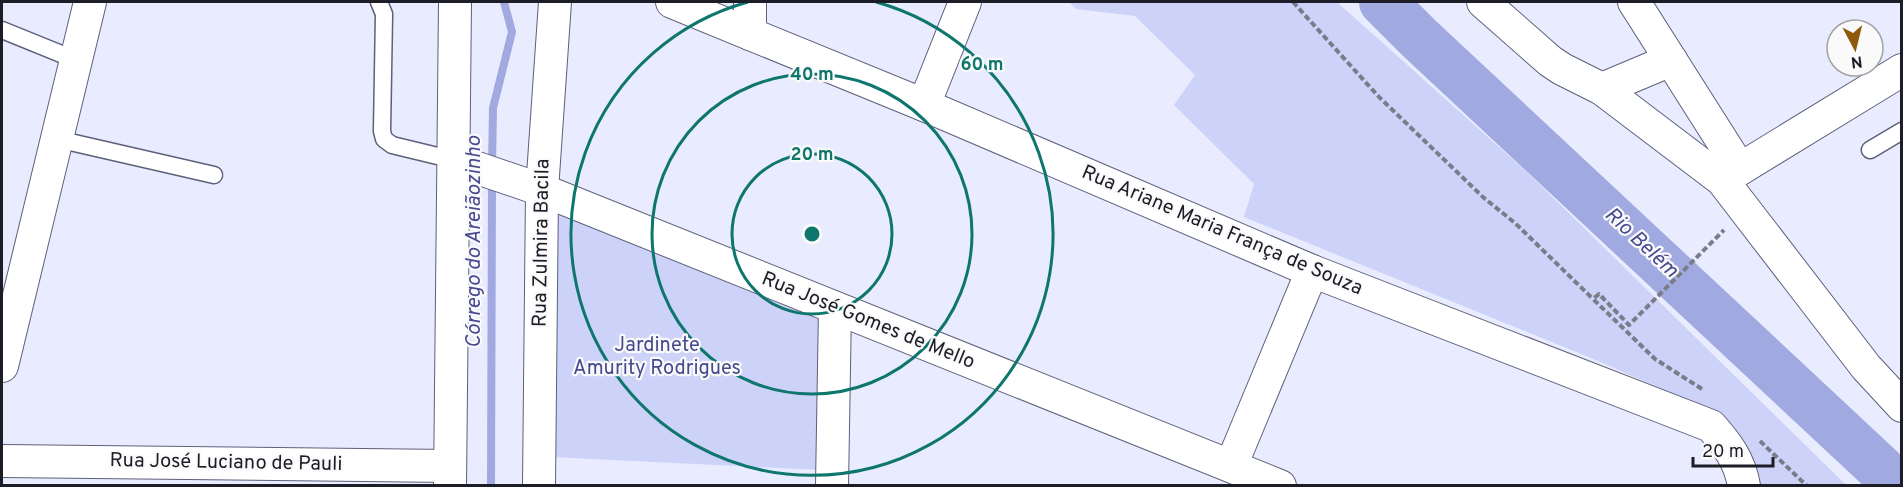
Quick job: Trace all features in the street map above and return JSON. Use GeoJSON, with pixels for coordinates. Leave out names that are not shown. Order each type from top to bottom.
{"type":"FeatureCollection","features":[{"type":"Feature","properties":{"kind":"street"},"geometry":{"type":"LineString","coordinates":[[2,358],[90,2]]}},
{"type":"Feature","properties":{"kind":"street"},"geometry":{"type":"LineString","coordinates":[[450,476],[455,2]]}},
{"type":"Feature","properties":{"kind":"street","name":"Rua Zulmira Bacila"},"geometry":{"type":"LineString","coordinates":[[539,486],[542,190],[555,2]]}},
{"type":"Feature","properties":{"kind":"street","name":"Rua Ariane Maria França de Souza"},"geometry":{"type":"LineString","coordinates":[[672,2],[924,105],[1312,271],[1711,426],[1730,447],[1742,473],[1744,486]]}},
{"type":"Feature","properties":{"kind":"street"},"geometry":{"type":"LineString","coordinates":[[750,2],[750,34]]}},
{"type":"Feature","properties":{"kind":"street"},"geometry":{"type":"LineString","coordinates":[[924,105],[965,2]]}},
{"type":"Feature","properties":{"kind":"street"},"geometry":{"type":"LineString","coordinates":[[1483,2],[1550,61],[1602,89],[1731,174]]}},
{"type":"Feature","properties":{"kind":"street"},"geometry":{"type":"LineString","coordinates":[[1634,2],[1671,60],[1731,174],[1866,366],[1902,406]]}},
{"type":"Feature","properties":{"kind":"street"},"geometry":{"type":"LineString","coordinates":[[1602,89],[1671,60]]}},
{"type":"Feature","properties":{"kind":"street"},"geometry":{"type":"LineString","coordinates":[[1731,174],[1902,70]]}},
{"type":"Feature","properties":{"kind":"street","name":"Rua José Gomes de Mello"},"geometry":{"type":"LineString","coordinates":[[454,160],[542,190],[1280,486]]}},
{"type":"Feature","properties":{"kind":"street"},"geometry":{"type":"LineString","coordinates":[[1232,466],[1312,271]]}},
{"type":"Feature","properties":{"kind":"street"},"geometry":{"type":"LineString","coordinates":[[832,486],[835,308]]}},
{"type":"Feature","properties":{"kind":"street","name":"Rua José Luciano de Pauli"},"geometry":{"type":"LineString","coordinates":[[2,461],[450,476]]}},
{"type":"Feature","properties":{"kind":"lane"},"geometry":{"type":"LineString","coordinates":[[379,2],[384,14],[382,131],[384,140],[392,145],[454,160]]}},
{"type":"Feature","properties":{"kind":"lane"},"geometry":{"type":"LineString","coordinates":[[2,30],[76,60]]}},
{"type":"Feature","properties":{"kind":"lane"},"geometry":{"type":"LineString","coordinates":[[1870,150],[1902,131]]}},
{"type":"Feature","properties":{"kind":"lane"},"geometry":{"type":"LineString","coordinates":[[57,140],[214,175]]}},
{"type":"Feature","properties":{"kind":"path"},"geometry":{"type":"LineString","coordinates":[[1293,2],[1379,98],[1484,198],[1515,223],[1655,359],[1709,393]]}},
{"type":"Feature","properties":{"kind":"path"},"geometry":{"type":"LineString","coordinates":[[1593,299],[1599,294],[1629,325],[1726,229]]}},
{"type":"Feature","properties":{"kind":"green space"},"geometry":{"type":"Polygon","coordinates":[[[1069,2],[1337,2],[1528,173],[1846,485],[1759,485],[1705,408],[1591,358],[1244,217],[1254,184],[1174,105],[1195,75],[1135,16],[1076,9],[1069,2]]]}},
{"type":"Feature","properties":{"kind":"green space","name":"Jardinete Amurity Rodrigues"},"geometry":{"type":"Polygon","coordinates":[[[552,203],[824,312],[822,470],[550,457],[552,203]]]}},
{"type":"Feature","properties":{"kind":"waterway","name":"Córrego do Areiãozinho"},"geometry":{"type":"LineString","coordinates":[[492,167],[493,108],[512,32],[504,2]]}},
{"type":"Feature","properties":{"kind":"waterway","name":"Rio Belém"},"geometry":{"type":"LineString","coordinates":[[1383,2],[1899,486]]}},
{"type":"Feature","properties":{"kind":"waterway","name":"Córrego do Areiãozinho"},"geometry":{"type":"LineString","coordinates":[[491,486],[492,180]]}}]}
